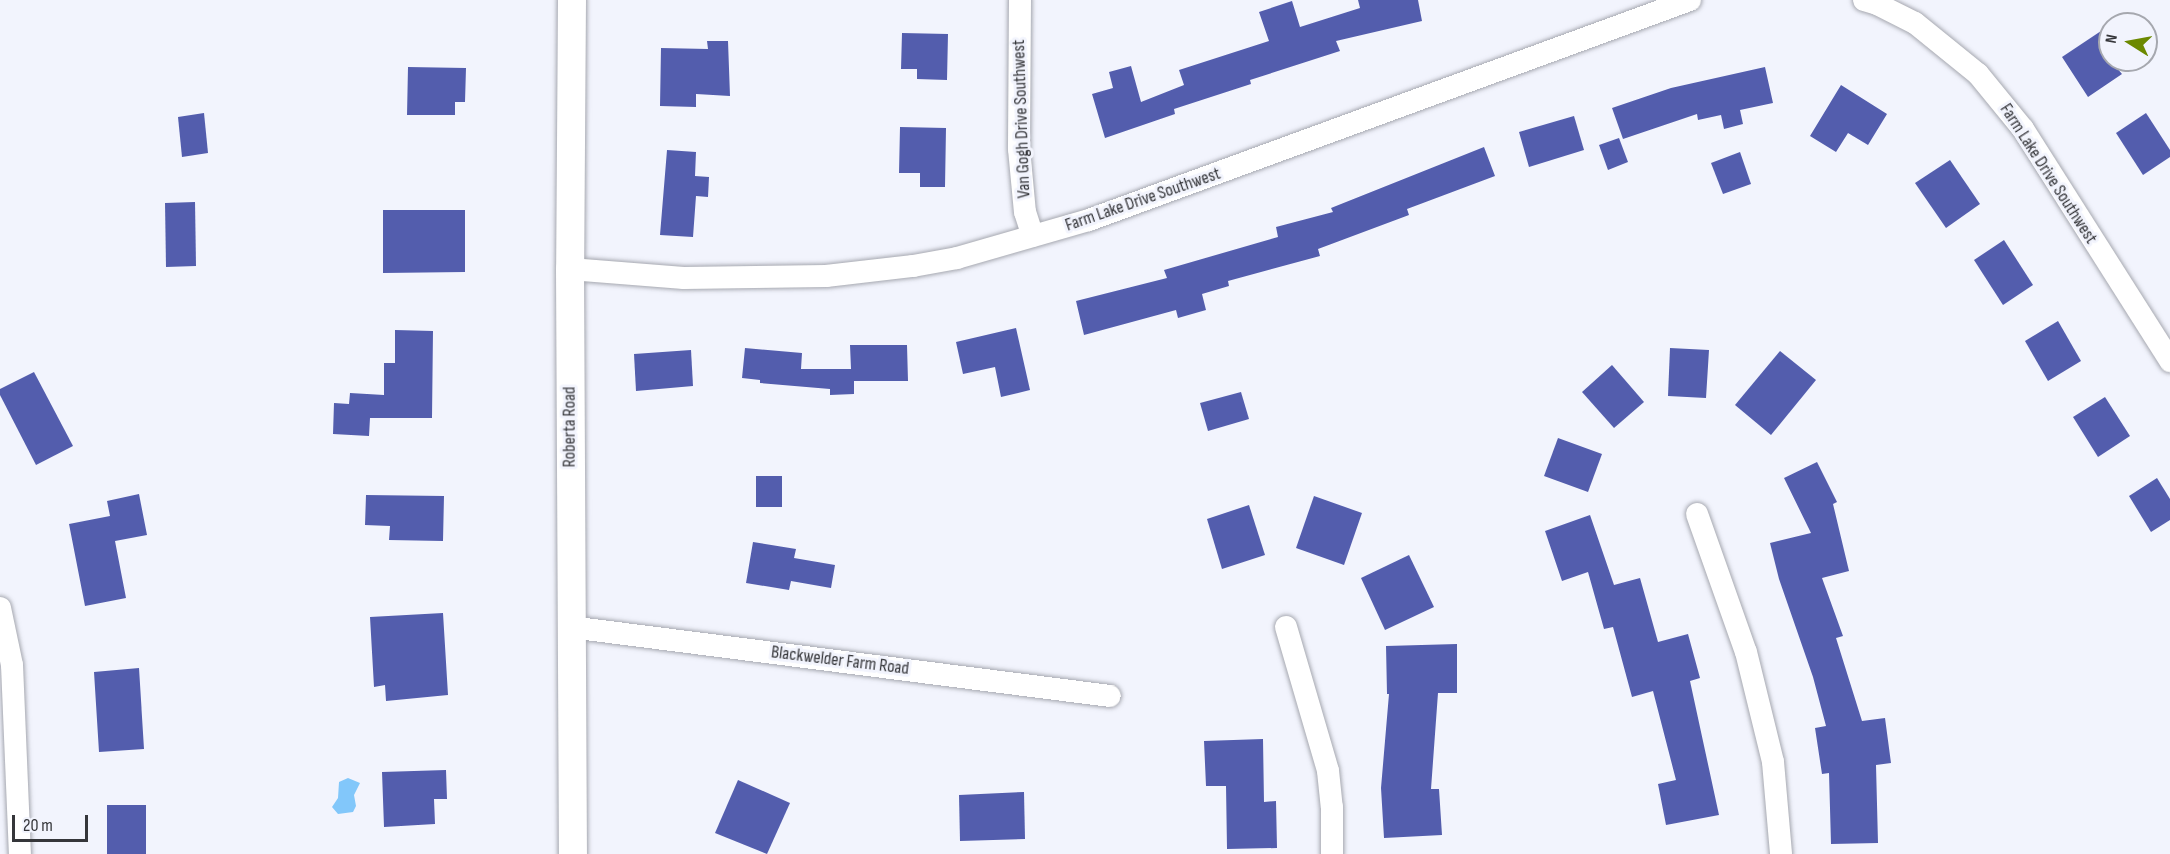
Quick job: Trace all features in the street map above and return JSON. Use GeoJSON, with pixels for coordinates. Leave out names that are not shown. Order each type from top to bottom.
{"type":"FeatureCollection","features":[{"type":"Feature","properties":{"kind":"street","name":"Roberta Road"},"geometry":{"type":"LineString","coordinates":[[572,0],[570,627],[573,700],[573,854]]}},
{"type":"Feature","properties":{"kind":"street","name":"Van Gogh Drive Southwest"},"geometry":{"type":"LineString","coordinates":[[1020,0],[1019,149],[1025,212],[1033,236]]}},
{"type":"Feature","properties":{"kind":"street","name":"Farm Lake Drive Southwest"},"geometry":{"type":"LineString","coordinates":[[570,269],[684,278],[826,276],[924,264],[1089,220],[1232,170],[1690,0]]}},
{"type":"Feature","properties":{"kind":"street","name":"Farm Lake Drive Southwest"},"geometry":{"type":"LineString","coordinates":[[1864,0],[1915,23],[1978,74],[2023,129],[2170,361]]}},
{"type":"Feature","properties":{"kind":"street"},"geometry":{"type":"LineString","coordinates":[[1698,514],[1746,652],[1773,762],[1781,854]]}},
{"type":"Feature","properties":{"kind":"street"},"geometry":{"type":"LineString","coordinates":[[0,608],[12,665],[20,854]]}},
{"type":"Feature","properties":{"kind":"street","name":"Blackwelder Farm Road"},"geometry":{"type":"LineString","coordinates":[[570,627],[1110,696]]}},
{"type":"Feature","properties":{"kind":"street"},"geometry":{"type":"LineString","coordinates":[[1286,627],[1328,771],[1332,807],[1332,854]]}},
{"type":"Feature","properties":{"kind":"water"},"geometry":{"type":"Polygon","coordinates":[[[348,778],[360,783],[354,795],[356,806],[353,812],[338,814],[332,807],[338,798],[339,782],[348,778]]]}},
{"type":"Feature","properties":{"kind":"building"},"geometry":{"type":"Polygon","coordinates":[[[1358,0],[1418,0],[1422,21],[1336,41],[1340,51],[1250,80],[1251,84],[1174,109],[1175,114],[1105,138],[1092,94],[1113,88],[1109,72],[1131,66],[1141,102],[1184,85],[1179,70],[1269,41],[1259,12],[1292,1],[1300,27],[1360,8],[1358,0]]]}},
{"type":"Feature","properties":{"kind":"building"},"geometry":{"type":"Polygon","coordinates":[[[902,33],[948,34],[947,80],[917,79],[917,69],[901,69],[902,33]]]}},
{"type":"Feature","properties":{"kind":"building"},"geometry":{"type":"Polygon","coordinates":[[[2098,33],[2098,72],[2120,72],[2122,74],[2088,97],[2062,57],[2098,33]]]}},
{"type":"Feature","properties":{"kind":"building"},"geometry":{"type":"Polygon","coordinates":[[[707,41],[728,41],[730,96],[696,94],[696,107],[660,106],[661,48],[708,49],[707,41]]]}},
{"type":"Feature","properties":{"kind":"building"},"geometry":{"type":"Polygon","coordinates":[[[408,67],[466,68],[465,102],[455,102],[455,115],[407,115],[408,67]]]}},
{"type":"Feature","properties":{"kind":"building"},"geometry":{"type":"Polygon","coordinates":[[[1765,67],[1773,103],[1740,110],[1743,124],[1724,129],[1721,115],[1698,120],[1697,114],[1623,139],[1612,108],[1671,88],[1765,67]]]}},
{"type":"Feature","properties":{"kind":"building"},"geometry":{"type":"Polygon","coordinates":[[[1841,85],[1887,114],[1868,145],[1848,133],[1836,152],[1810,136],[1841,85]]]}},
{"type":"Feature","properties":{"kind":"building"},"geometry":{"type":"Polygon","coordinates":[[[204,113],[208,153],[182,157],[178,117],[204,113]]]}},
{"type":"Feature","properties":{"kind":"building"},"geometry":{"type":"Polygon","coordinates":[[[2146,113],[2170,150],[2170,157],[2143,175],[2116,133],[2146,113]]]}},
{"type":"Feature","properties":{"kind":"building"},"geometry":{"type":"Polygon","coordinates":[[[1574,116],[1584,150],[1529,167],[1519,132],[1574,116]]]}},
{"type":"Feature","properties":{"kind":"building"},"geometry":{"type":"Polygon","coordinates":[[[900,127],[946,128],[945,187],[920,187],[920,173],[899,173],[900,127]]]}},
{"type":"Feature","properties":{"kind":"building"},"geometry":{"type":"Polygon","coordinates":[[[1619,138],[1628,162],[1608,170],[1599,145],[1619,138]]]}},
{"type":"Feature","properties":{"kind":"building"},"geometry":{"type":"Polygon","coordinates":[[[1484,147],[1495,176],[1407,209],[1409,215],[1318,249],[1320,256],[1228,281],[1229,286],[1202,294],[1206,310],[1178,318],[1176,310],[1084,335],[1076,301],[1167,278],[1164,270],[1278,237],[1276,227],[1333,212],[1331,208],[1484,147]]]}},
{"type":"Feature","properties":{"kind":"building"},"geometry":{"type":"Polygon","coordinates":[[[667,150],[696,152],[695,176],[709,177],[708,197],[696,196],[693,237],[660,235],[667,150]]]}},
{"type":"Feature","properties":{"kind":"building"},"geometry":{"type":"Polygon","coordinates":[[[1740,152],[1751,184],[1723,194],[1711,163],[1740,152]]]}},
{"type":"Feature","properties":{"kind":"building"},"geometry":{"type":"Polygon","coordinates":[[[1950,160],[1980,204],[1946,228],[1915,183],[1950,160]]]}},
{"type":"Feature","properties":{"kind":"building"},"geometry":{"type":"Polygon","coordinates":[[[195,202],[196,266],[166,267],[165,203],[195,202]]]}},
{"type":"Feature","properties":{"kind":"building"},"geometry":{"type":"Polygon","coordinates":[[[383,210],[465,210],[465,272],[383,273],[383,210]]]}},
{"type":"Feature","properties":{"kind":"building"},"geometry":{"type":"Polygon","coordinates":[[[2004,240],[2033,285],[2003,305],[1974,260],[2004,240]]]}},
{"type":"Feature","properties":{"kind":"building"},"geometry":{"type":"Polygon","coordinates":[[[2058,321],[2081,361],[2048,381],[2025,341],[2058,321]]]}},
{"type":"Feature","properties":{"kind":"building"},"geometry":{"type":"Polygon","coordinates":[[[1016,328],[1030,390],[1001,397],[995,367],[963,374],[956,342],[1016,328]]]}},
{"type":"Feature","properties":{"kind":"building"},"geometry":{"type":"Polygon","coordinates":[[[395,330],[433,331],[432,418],[370,418],[369,436],[333,434],[334,403],[349,404],[350,393],[384,395],[384,363],[395,363],[395,330]]]}},
{"type":"Feature","properties":{"kind":"building"},"geometry":{"type":"Polygon","coordinates":[[[850,345],[907,345],[908,381],[854,381],[854,394],[830,395],[830,389],[760,383],[760,380],[742,378],[745,348],[802,353],[801,369],[851,369],[850,345]]]}},
{"type":"Feature","properties":{"kind":"building"},"geometry":{"type":"Polygon","coordinates":[[[1670,348],[1709,350],[1706,398],[1668,396],[1670,348]]]}},
{"type":"Feature","properties":{"kind":"building"},"geometry":{"type":"Polygon","coordinates":[[[691,350],[693,386],[636,391],[634,354],[691,350]]]}},
{"type":"Feature","properties":{"kind":"building"},"geometry":{"type":"Polygon","coordinates":[[[1780,351],[1816,380],[1771,435],[1735,405],[1780,351]]]}},
{"type":"Feature","properties":{"kind":"building"},"geometry":{"type":"Polygon","coordinates":[[[1612,365],[1644,402],[1614,428],[1582,392],[1612,365]]]}},
{"type":"Feature","properties":{"kind":"building"},"geometry":{"type":"Polygon","coordinates":[[[34,372],[73,446],[36,465],[0,395],[0,389],[34,372]]]}},
{"type":"Feature","properties":{"kind":"building"},"geometry":{"type":"Polygon","coordinates":[[[1241,392],[1249,419],[1208,431],[1200,403],[1241,392]]]}},
{"type":"Feature","properties":{"kind":"building"},"geometry":{"type":"Polygon","coordinates":[[[2105,397],[2130,436],[2098,457],[2073,417],[2105,397]]]}},
{"type":"Feature","properties":{"kind":"building"},"geometry":{"type":"Polygon","coordinates":[[[1558,438],[1602,454],[1588,492],[1544,476],[1558,438]]]}},
{"type":"Feature","properties":{"kind":"building"},"geometry":{"type":"Polygon","coordinates":[[[1817,462],[1837,502],[1833,504],[1849,571],[1822,578],[1843,636],[1836,638],[1862,721],[1885,718],[1891,763],[1876,765],[1878,843],[1831,844],[1829,773],[1822,774],[1815,728],[1826,726],[1813,677],[1779,579],[1770,543],[1811,533],[1784,478],[1817,462]]]}},
{"type":"Feature","properties":{"kind":"building"},"geometry":{"type":"Polygon","coordinates":[[[756,476],[782,476],[782,507],[756,507],[756,476]]]}},
{"type":"Feature","properties":{"kind":"building"},"geometry":{"type":"Polygon","coordinates":[[[2157,478],[2170,499],[2170,520],[2151,532],[2129,496],[2157,478]]]}},
{"type":"Feature","properties":{"kind":"building"},"geometry":{"type":"Polygon","coordinates":[[[139,494],[147,535],[115,541],[126,598],[85,606],[69,524],[110,516],[107,501],[139,494]]]}},
{"type":"Feature","properties":{"kind":"building"},"geometry":{"type":"Polygon","coordinates":[[[366,495],[444,496],[443,541],[389,540],[390,526],[365,525],[366,495]]]}},
{"type":"Feature","properties":{"kind":"building"},"geometry":{"type":"Polygon","coordinates":[[[1314,496],[1362,513],[1344,565],[1296,548],[1314,496]]]}},
{"type":"Feature","properties":{"kind":"building"},"geometry":{"type":"Polygon","coordinates":[[[1249,505],[1265,555],[1222,569],[1207,519],[1249,505]]]}},
{"type":"Feature","properties":{"kind":"building"},"geometry":{"type":"Polygon","coordinates":[[[1590,515],[1614,585],[1640,578],[1658,642],[1688,634],[1700,678],[1690,681],[1719,815],[1666,825],[1658,784],[1676,780],[1653,691],[1632,697],[1613,627],[1604,629],[1588,572],[1562,581],[1545,531],[1590,515]]]}},
{"type":"Feature","properties":{"kind":"building"},"geometry":{"type":"Polygon","coordinates":[[[753,542],[796,549],[794,558],[835,565],[831,588],[791,581],[789,590],[746,583],[753,542]]]}},
{"type":"Feature","properties":{"kind":"building"},"geometry":{"type":"Polygon","coordinates":[[[1409,555],[1434,607],[1385,630],[1361,578],[1409,555]]]}},
{"type":"Feature","properties":{"kind":"building"},"geometry":{"type":"Polygon","coordinates":[[[443,613],[448,695],[386,701],[385,685],[374,687],[370,617],[443,613]]]}},
{"type":"Feature","properties":{"kind":"building"},"geometry":{"type":"Polygon","coordinates":[[[1457,644],[1457,693],[1438,693],[1431,789],[1439,789],[1442,835],[1384,838],[1381,788],[1389,694],[1387,694],[1386,646],[1457,644]]]}},
{"type":"Feature","properties":{"kind":"building"},"geometry":{"type":"Polygon","coordinates":[[[139,668],[144,749],[99,752],[94,672],[139,668]]]}},
{"type":"Feature","properties":{"kind":"building"},"geometry":{"type":"Polygon","coordinates":[[[1263,739],[1264,802],[1276,801],[1277,848],[1227,849],[1226,786],[1206,786],[1204,741],[1263,739]]]}},
{"type":"Feature","properties":{"kind":"building"},"geometry":{"type":"Polygon","coordinates":[[[446,770],[447,799],[434,799],[435,824],[384,827],[382,772],[446,770]]]}},
{"type":"Feature","properties":{"kind":"building"},"geometry":{"type":"Polygon","coordinates":[[[738,780],[790,803],[767,854],[715,833],[738,780]]]}},
{"type":"Feature","properties":{"kind":"building"},"geometry":{"type":"Polygon","coordinates":[[[1024,792],[1025,839],[960,841],[959,795],[1024,792]]]}},
{"type":"Feature","properties":{"kind":"building"},"geometry":{"type":"Polygon","coordinates":[[[107,805],[146,805],[146,854],[107,854],[107,805]]]}}]}
